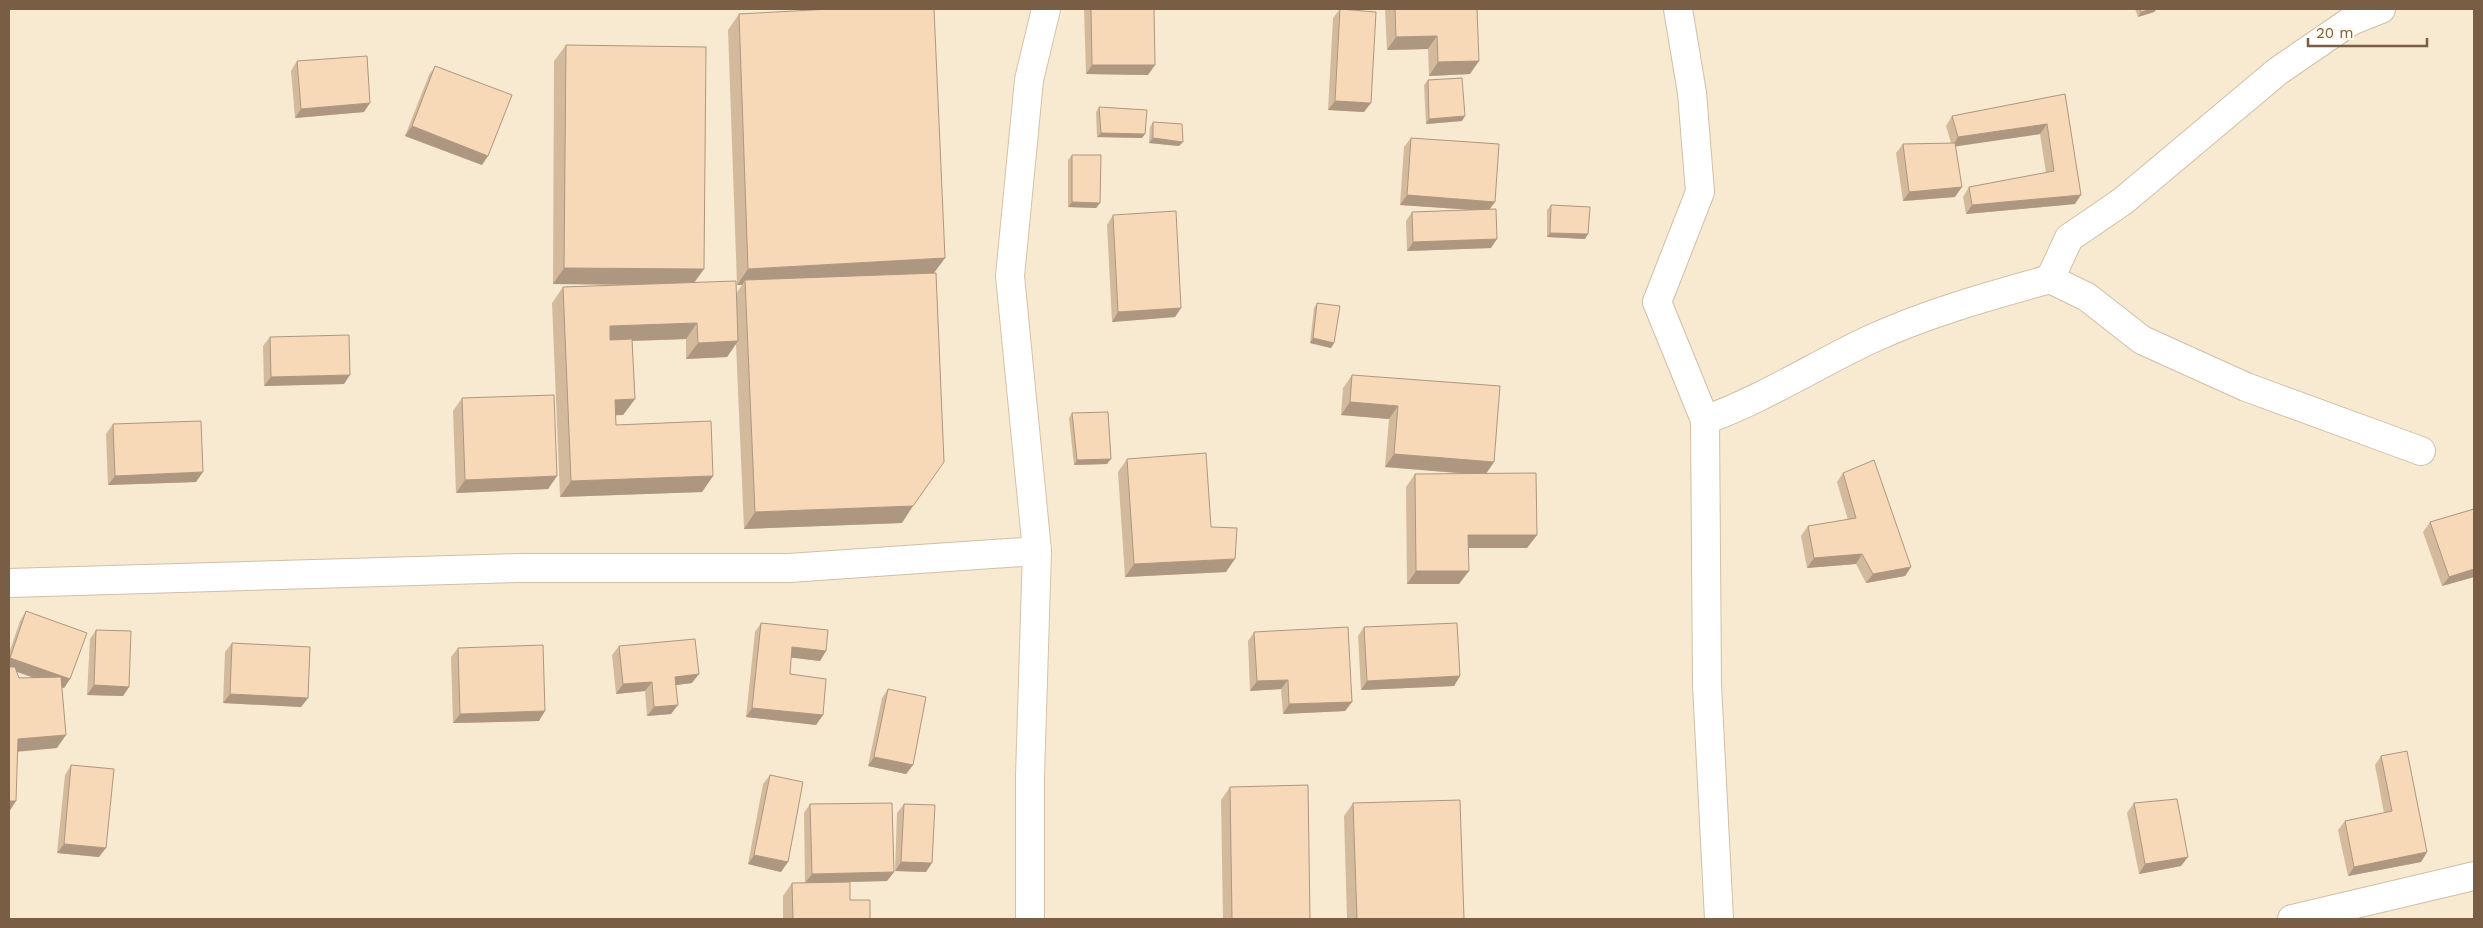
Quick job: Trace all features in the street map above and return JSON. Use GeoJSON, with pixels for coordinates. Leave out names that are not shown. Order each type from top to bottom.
{"type":"FeatureCollection","features":[{"type":"Feature","properties":{"kind":"street"},"geometry":{"type":"LineString","coordinates":[[1030,919],[1030,776],[1036,551],[1010,276],[1029,80],[1046,9]]}},
{"type":"Feature","properties":{"kind":"street"},"geometry":{"type":"LineString","coordinates":[[1678,9],[1692,93],[1700,192],[1657,302],[1705,420],[1707,685],[1719,919]]}},
{"type":"Feature","properties":{"kind":"street"},"geometry":{"type":"LineString","coordinates":[[2050,279],[2069,238],[2124,201],[2278,71],[2351,22],[2381,9]]}},
{"type":"Feature","properties":{"kind":"street"},"geometry":{"type":"LineString","coordinates":[[1705,420],[1744,406],[1870,340],[1962,304],[2050,279],[2086,297],[2142,340],[2150,344],[2246,387],[2421,451]]}},
{"type":"Feature","properties":{"kind":"street"},"geometry":{"type":"LineString","coordinates":[[9,583],[519,568],[789,568],[1036,551]]}},
{"type":"Feature","properties":{"kind":"street"},"geometry":{"type":"LineString","coordinates":[[2292,919],[2474,876]]}},
{"type":"Feature","properties":{"kind":"shaded area"},"geometry":{"type":"Polygon","coordinates":[[[9,9],[2474,9],[2474,919],[9,919],[9,9]]]}},
{"type":"Feature","properties":{"kind":"building"},"geometry":{"type":"Polygon","coordinates":[[[831,9],[934,9],[945,258],[748,269],[739,14],[831,9]]]}},
{"type":"Feature","properties":{"kind":"building"},"geometry":{"type":"Polygon","coordinates":[[[1091,9],[1154,9],[1155,65],[1092,65],[1091,9]]]}},
{"type":"Feature","properties":{"kind":"building"},"geometry":{"type":"Polygon","coordinates":[[[1340,9],[1376,12],[1371,103],[1335,101],[1340,9]]]}},
{"type":"Feature","properties":{"kind":"building"},"geometry":{"type":"Polygon","coordinates":[[[1395,9],[1477,9],[1479,61],[1438,62],[1437,36],[1396,37],[1395,9]]]}},
{"type":"Feature","properties":{"kind":"building"},"geometry":{"type":"Polygon","coordinates":[[[2140,9],[2152,9],[2141,12],[2140,9]]]}},
{"type":"Feature","properties":{"kind":"building"},"geometry":{"type":"Polygon","coordinates":[[[566,45],[706,47],[704,269],[564,268],[566,45]]]}},
{"type":"Feature","properties":{"kind":"building"},"geometry":{"type":"Polygon","coordinates":[[[367,56],[370,103],[301,109],[297,61],[367,56]]]}},
{"type":"Feature","properties":{"kind":"building"},"geometry":{"type":"Polygon","coordinates":[[[435,66],[512,95],[488,156],[412,126],[435,66]]]}},
{"type":"Feature","properties":{"kind":"building"},"geometry":{"type":"Polygon","coordinates":[[[1462,78],[1465,116],[1429,119],[1428,80],[1462,78]]]}},
{"type":"Feature","properties":{"kind":"building"},"geometry":{"type":"Polygon","coordinates":[[[2065,94],[2081,195],[1972,205],[1969,187],[2054,171],[2047,124],[1958,137],[1952,116],[2065,94]]]}},
{"type":"Feature","properties":{"kind":"building"},"geometry":{"type":"Polygon","coordinates":[[[1099,107],[1147,110],[1145,134],[1101,133],[1099,107]]]}},
{"type":"Feature","properties":{"kind":"building"},"geometry":{"type":"Polygon","coordinates":[[[1153,122],[1182,124],[1183,142],[1153,138],[1153,122]]]}},
{"type":"Feature","properties":{"kind":"building"},"geometry":{"type":"Polygon","coordinates":[[[1411,138],[1499,144],[1495,202],[1407,195],[1411,138]]]}},
{"type":"Feature","properties":{"kind":"building"},"geometry":{"type":"Polygon","coordinates":[[[1955,143],[1962,187],[1909,192],[1903,144],[1955,143]]]}},
{"type":"Feature","properties":{"kind":"building"},"geometry":{"type":"Polygon","coordinates":[[[1072,155],[1101,155],[1100,203],[1072,202],[1072,155]]]}},
{"type":"Feature","properties":{"kind":"building"},"geometry":{"type":"Polygon","coordinates":[[[1551,205],[1590,207],[1588,234],[1550,233],[1551,205]]]}},
{"type":"Feature","properties":{"kind":"building"},"geometry":{"type":"Polygon","coordinates":[[[1496,209],[1497,239],[1413,242],[1412,212],[1496,209]]]}},
{"type":"Feature","properties":{"kind":"building"},"geometry":{"type":"Polygon","coordinates":[[[1176,211],[1181,308],[1118,312],[1113,215],[1176,211]]]}},
{"type":"Feature","properties":{"kind":"building"},"geometry":{"type":"Polygon","coordinates":[[[936,273],[944,462],[913,506],[755,512],[745,280],[936,273]]]}},
{"type":"Feature","properties":{"kind":"building"},"geometry":{"type":"Polygon","coordinates":[[[736,281],[738,341],[698,343],[697,323],[610,326],[610,340],[632,339],[635,399],[615,400],[616,425],[711,421],[713,476],[571,481],[563,287],[736,281]]]}},
{"type":"Feature","properties":{"kind":"building"},"geometry":{"type":"Polygon","coordinates":[[[1317,303],[1340,306],[1334,343],[1313,338],[1317,303]]]}},
{"type":"Feature","properties":{"kind":"building"},"geometry":{"type":"Polygon","coordinates":[[[349,335],[350,375],[271,377],[270,337],[349,335]]]}},
{"type":"Feature","properties":{"kind":"building"},"geometry":{"type":"Polygon","coordinates":[[[1352,375],[1500,386],[1494,462],[1394,454],[1398,406],[1350,402],[1352,375]]]}},
{"type":"Feature","properties":{"kind":"building"},"geometry":{"type":"Polygon","coordinates":[[[554,395],[557,476],[465,480],[462,398],[554,395]]]}},
{"type":"Feature","properties":{"kind":"building"},"geometry":{"type":"Polygon","coordinates":[[[1108,412],[1111,459],[1077,460],[1072,413],[1108,412]]]}},
{"type":"Feature","properties":{"kind":"building"},"geometry":{"type":"Polygon","coordinates":[[[201,421],[203,472],[115,476],[113,424],[201,421]]]}},
{"type":"Feature","properties":{"kind":"building"},"geometry":{"type":"Polygon","coordinates":[[[1206,453],[1211,527],[1237,528],[1235,559],[1134,564],[1127,459],[1206,453]]]}},
{"type":"Feature","properties":{"kind":"building"},"geometry":{"type":"Polygon","coordinates":[[[1874,460],[1911,567],[1873,574],[1862,554],[1814,558],[1808,526],[1856,518],[1843,473],[1874,460]]]}},
{"type":"Feature","properties":{"kind":"building"},"geometry":{"type":"Polygon","coordinates":[[[1536,473],[1537,535],[1468,535],[1469,571],[1416,571],[1415,474],[1536,473]]]}},
{"type":"Feature","properties":{"kind":"building"},"geometry":{"type":"Polygon","coordinates":[[[2474,509],[2474,569],[2449,577],[2430,522],[2474,509]]]}},
{"type":"Feature","properties":{"kind":"building"},"geometry":{"type":"Polygon","coordinates":[[[26,611],[87,633],[70,679],[10,658],[26,611]]]}},
{"type":"Feature","properties":{"kind":"building"},"geometry":{"type":"Polygon","coordinates":[[[761,623],[828,630],[826,651],[792,647],[790,674],[826,679],[823,715],[752,708],[761,623]]]}},
{"type":"Feature","properties":{"kind":"building"},"geometry":{"type":"Polygon","coordinates":[[[1457,623],[1460,676],[1367,681],[1364,627],[1457,623]]]}},
{"type":"Feature","properties":{"kind":"building"},"geometry":{"type":"Polygon","coordinates":[[[1348,627],[1352,702],[1289,704],[1288,680],[1257,681],[1254,632],[1348,627]]]}},
{"type":"Feature","properties":{"kind":"building"},"geometry":{"type":"Polygon","coordinates":[[[96,630],[131,631],[129,687],[94,685],[96,630]]]}},
{"type":"Feature","properties":{"kind":"building"},"geometry":{"type":"Polygon","coordinates":[[[695,639],[699,674],[675,677],[678,705],[654,707],[652,682],[623,684],[619,646],[695,639]]]}},
{"type":"Feature","properties":{"kind":"building"},"geometry":{"type":"Polygon","coordinates":[[[232,643],[310,647],[308,698],[230,694],[232,643]]]}},
{"type":"Feature","properties":{"kind":"building"},"geometry":{"type":"Polygon","coordinates":[[[543,645],[545,711],[460,714],[458,648],[543,645]]]}},
{"type":"Feature","properties":{"kind":"building"},"geometry":{"type":"Polygon","coordinates":[[[9,667],[15,667],[19,678],[61,677],[66,735],[18,739],[16,801],[9,801],[9,667]]]}},
{"type":"Feature","properties":{"kind":"building"},"geometry":{"type":"Polygon","coordinates":[[[888,689],[926,697],[913,765],[874,757],[888,689]]]}},
{"type":"Feature","properties":{"kind":"building"},"geometry":{"type":"Polygon","coordinates":[[[2407,751],[2427,852],[2354,867],[2345,821],[2392,811],[2381,756],[2407,751]]]}},
{"type":"Feature","properties":{"kind":"building"},"geometry":{"type":"Polygon","coordinates":[[[71,765],[114,769],[106,848],[64,844],[71,765]]]}},
{"type":"Feature","properties":{"kind":"building"},"geometry":{"type":"Polygon","coordinates":[[[770,775],[803,782],[788,862],[754,855],[770,775]]]}},
{"type":"Feature","properties":{"kind":"building"},"geometry":{"type":"Polygon","coordinates":[[[1308,785],[1310,919],[1232,919],[1230,787],[1308,785]]]}},
{"type":"Feature","properties":{"kind":"building"},"geometry":{"type":"Polygon","coordinates":[[[2177,799],[2188,857],[2145,864],[2134,803],[2177,799]]]}},
{"type":"Feature","properties":{"kind":"building"},"geometry":{"type":"Polygon","coordinates":[[[1460,800],[1464,919],[1357,919],[1353,803],[1460,800]]]}},
{"type":"Feature","properties":{"kind":"building"},"geometry":{"type":"Polygon","coordinates":[[[892,803],[894,872],[812,874],[810,804],[892,803]]]}},
{"type":"Feature","properties":{"kind":"building"},"geometry":{"type":"Polygon","coordinates":[[[904,804],[935,805],[932,863],[901,862],[904,804]]]}},
{"type":"Feature","properties":{"kind":"building"},"geometry":{"type":"Polygon","coordinates":[[[850,882],[850,900],[870,900],[870,919],[793,919],[792,883],[850,882]]]}}]}
